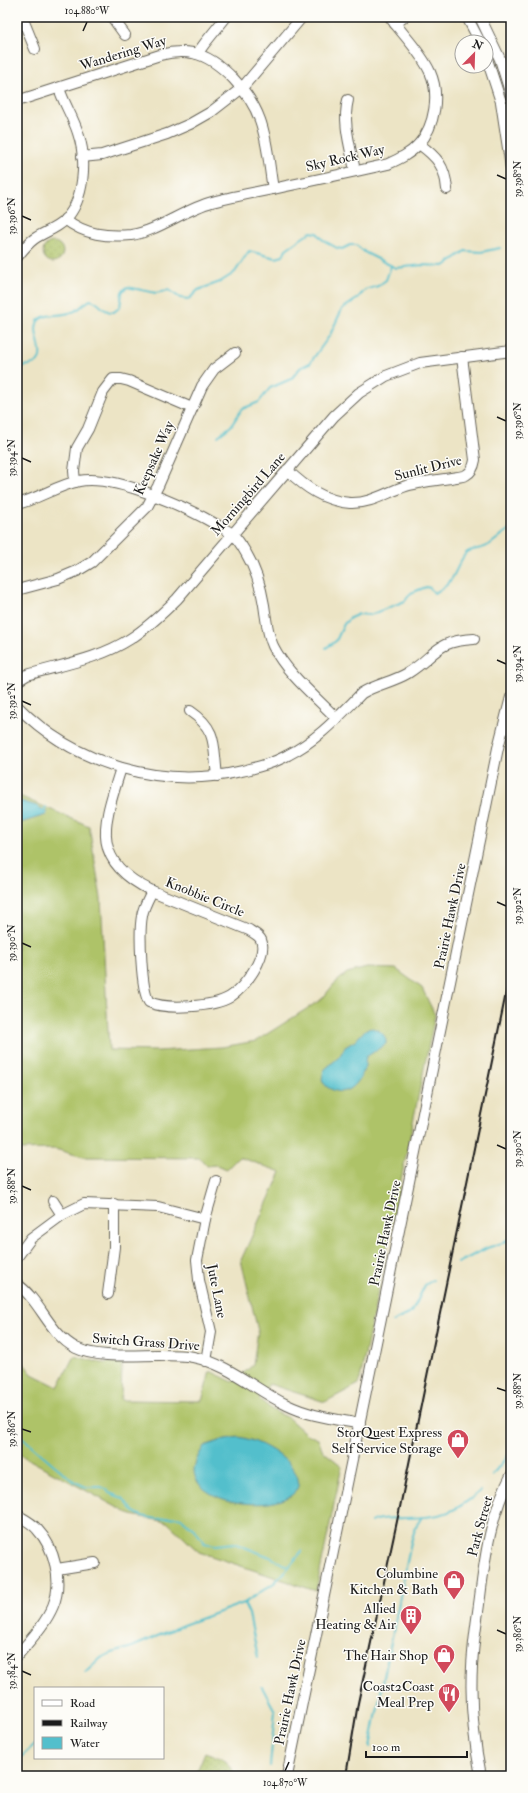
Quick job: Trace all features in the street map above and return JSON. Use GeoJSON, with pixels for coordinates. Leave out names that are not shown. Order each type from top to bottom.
{"type":"FeatureCollection","features":[{"type":"Feature","properties":{"kind":"street"},"geometry":{"type":"LineString","coordinates":[[22,17],[35,49]]}},
{"type":"Feature","properties":{"kind":"street"},"geometry":{"type":"LineString","coordinates":[[112,17],[125,35]]}},
{"type":"Feature","properties":{"kind":"street"},"geometry":{"type":"LineString","coordinates":[[198,54],[226,17]]}},
{"type":"Feature","properties":{"kind":"street"},"geometry":{"type":"LineString","coordinates":[[82,157],[102,154],[180,128],[211,112],[242,88],[302,17]]}},
{"type":"Feature","properties":{"kind":"street"},"geometry":{"type":"LineString","coordinates":[[392,19],[404,17]]}},
{"type":"Feature","properties":{"kind":"street"},"geometry":{"type":"LineString","coordinates":[[467,17],[476,34]]}},
{"type":"Feature","properties":{"kind":"street"},"geometry":{"type":"LineString","coordinates":[[480,17],[495,46],[511,95]]}},
{"type":"Feature","properties":{"kind":"street","name":"Sky Rock Way"},"geometry":{"type":"LineString","coordinates":[[65,219],[79,229],[92,234],[107,236],[133,234],[147,230],[200,206],[388,164],[401,158],[419,144],[433,116],[435,104],[433,81],[424,60],[392,19]]}},
{"type":"Feature","properties":{"kind":"street","name":"Wandering Way"},"geometry":{"type":"LineString","coordinates":[[17,101],[160,55],[181,52],[198,54],[221,69],[242,88],[256,109],[263,131],[273,189]]}},
{"type":"Feature","properties":{"kind":"street"},"geometry":{"type":"LineString","coordinates":[[492,74],[501,102],[511,168]]}},
{"type":"Feature","properties":{"kind":"street"},"geometry":{"type":"LineString","coordinates":[[17,257],[34,240],[53,229],[65,219],[75,204],[80,192],[82,157],[79,134],[59,88]]}},
{"type":"Feature","properties":{"kind":"street"},"geometry":{"type":"LineString","coordinates":[[348,100],[345,110],[355,171]]}},
{"type":"Feature","properties":{"kind":"street"},"geometry":{"type":"LineString","coordinates":[[419,144],[431,152],[441,165],[446,178],[446,189]]}},
{"type":"Feature","properties":{"kind":"street","name":"Morningbird Lane"},"geometry":{"type":"LineString","coordinates":[[17,681],[28,675],[101,653],[129,640],[152,623],[176,599],[334,416],[371,384],[403,368],[420,363],[511,350]]}},
{"type":"Feature","properties":{"kind":"street","name":"Keepsake Way"},"geometry":{"type":"LineString","coordinates":[[17,590],[58,579],[77,571],[92,562],[147,507],[208,376],[214,369],[235,353]]}},
{"type":"Feature","properties":{"kind":"street","name":"Sunlit Drive"},"geometry":{"type":"LineString","coordinates":[[287,470],[313,492],[350,503],[363,502],[411,485],[466,475],[474,467],[475,460],[462,357]]}},
{"type":"Feature","properties":{"kind":"street"},"geometry":{"type":"LineString","coordinates":[[75,482],[74,471],[77,448],[88,429],[103,392],[114,379],[129,381],[192,408]]}},
{"type":"Feature","properties":{"kind":"street"},"geometry":{"type":"LineString","coordinates":[[17,504],[75,482],[91,480],[103,481],[153,496],[197,514],[232,534],[247,554],[257,578],[273,645],[292,672],[337,719]]}},
{"type":"Feature","properties":{"kind":"street"},"geometry":{"type":"LineString","coordinates":[[17,706],[58,740],[84,754],[121,768],[138,773],[166,777],[217,776],[268,764],[288,756],[315,738],[337,719],[362,693],[408,674],[439,648],[449,642],[474,639]]}},
{"type":"Feature","properties":{"kind":"street","name":"Prairie Hawk Drive"},"geometry":{"type":"LineString","coordinates":[[287,1776],[499,744],[511,696]]}},
{"type":"Feature","properties":{"kind":"street"},"geometry":{"type":"LineString","coordinates":[[190,711],[204,722],[212,734],[217,776]]}},
{"type":"Feature","properties":{"kind":"street"},"geometry":{"type":"LineString","coordinates":[[121,768],[106,816],[106,842],[110,856],[117,866],[135,883],[152,890]]}},
{"type":"Feature","properties":{"kind":"street","name":"Knobbie Circle"},"geometry":{"type":"LineString","coordinates":[[152,890],[259,936],[263,946],[262,952],[252,973],[239,990],[223,1000],[212,1003],[159,1006],[149,1002],[143,989],[141,917],[152,890]]}},
{"type":"Feature","properties":{"kind":"street","name":"Jute Lane"},"geometry":{"type":"LineString","coordinates":[[206,1361],[210,1340],[210,1326],[200,1286],[197,1260],[205,1219],[216,1181]]}},
{"type":"Feature","properties":{"kind":"street"},"geometry":{"type":"LineString","coordinates":[[53,1201],[62,1215]]}},
{"type":"Feature","properties":{"kind":"street"},"geometry":{"type":"LineString","coordinates":[[17,1257],[31,1238],[62,1215],[84,1204],[114,1204],[158,1207],[205,1219]]}},
{"type":"Feature","properties":{"kind":"street"},"geometry":{"type":"LineString","coordinates":[[108,1294],[114,1247],[114,1204]]}},
{"type":"Feature","properties":{"kind":"street","name":"Switch Grass Drive"},"geometry":{"type":"LineString","coordinates":[[17,1284],[27,1292],[61,1337],[71,1345],[83,1351],[99,1354],[182,1356],[206,1361],[238,1374],[268,1395],[286,1405],[309,1414],[360,1424]]}},
{"type":"Feature","properties":{"kind":"street","name":"Park Street"},"geometry":{"type":"LineString","coordinates":[[481,1776],[476,1748],[472,1666],[486,1553],[494,1519],[511,1476]]}},
{"type":"Feature","properties":{"kind":"street"},"geometry":{"type":"LineString","coordinates":[[17,1515],[38,1529],[50,1548],[57,1568],[57,1588],[54,1605],[47,1619],[17,1656]]}},
{"type":"Feature","properties":{"kind":"street"},"geometry":{"type":"LineString","coordinates":[[57,1568],[94,1563]]}},
{"type":"Feature","properties":{"kind":"green space"},"geometry":{"type":"Polygon","coordinates":[[[53,242],[60,245],[63,252],[60,259],[53,262],[46,259],[43,252],[46,245],[53,242]]]}},
{"type":"Feature","properties":{"kind":"green space"},"geometry":{"type":"Polygon","coordinates":[[[17,795],[89,826],[101,898],[109,1050],[158,1051],[222,1047],[256,1041],[322,999],[334,984],[347,973],[367,968],[396,969],[422,988],[435,1015],[359,1384],[325,1402],[269,1384],[259,1399],[274,1411],[287,1417],[306,1434],[318,1439],[323,1451],[342,1466],[316,1591],[199,1552],[167,1522],[131,1515],[17,1453],[17,1355],[32,1374],[58,1387],[74,1356],[102,1363],[122,1362],[121,1400],[202,1401],[210,1371],[233,1382],[253,1365],[258,1331],[241,1260],[281,1172],[239,1157],[227,1169],[216,1165],[207,1166],[200,1158],[83,1157],[55,1149],[17,1150],[17,795]]]}},
{"type":"Feature","properties":{"kind":"green space"},"geometry":{"type":"Polygon","coordinates":[[[205,1752],[224,1760],[230,1766],[234,1776],[195,1776],[205,1752]]]}},
{"type":"Feature","properties":{"kind":"water"},"geometry":{"type":"Polygon","coordinates":[[[17,800],[37,806],[47,812],[46,815],[17,824],[17,800]]]}},
{"type":"Feature","properties":{"kind":"water"},"geometry":{"type":"Polygon","coordinates":[[[373,1028],[384,1036],[386,1044],[366,1057],[365,1067],[361,1077],[355,1085],[351,1089],[341,1092],[327,1087],[322,1079],[324,1070],[339,1057],[345,1047],[355,1041],[366,1029],[373,1028]]]}},
{"type":"Feature","properties":{"kind":"water"},"geometry":{"type":"Polygon","coordinates":[[[239,1437],[267,1447],[274,1451],[291,1466],[298,1482],[293,1494],[279,1501],[259,1504],[237,1502],[216,1496],[201,1486],[194,1468],[204,1446],[225,1439],[239,1437]]]}},
{"type":"Feature","properties":{"kind":"waterway"},"geometry":{"type":"LineString","coordinates":[[17,410],[21,397],[19,372],[23,366],[33,364],[38,360],[40,355],[36,327],[38,321],[46,316],[61,315],[73,312],[90,300],[96,302],[107,311],[114,312],[120,307],[122,292],[127,287],[156,293],[169,290],[180,298],[189,299],[198,290],[220,282],[235,272],[249,251],[276,258],[283,256],[286,249],[311,232],[317,233],[323,240],[337,248],[342,249],[350,245],[356,245],[366,253],[396,268],[422,265],[444,266],[465,251],[481,252],[500,248]]}},
{"type":"Feature","properties":{"kind":"waterway"},"geometry":{"type":"LineString","coordinates":[[218,436],[231,426],[242,409],[259,402],[270,388],[291,379],[300,368],[310,363],[330,335],[342,309],[357,299],[365,290],[378,286],[386,280],[391,266]]}},
{"type":"Feature","properties":{"kind":"waterway"},"geometry":{"type":"LineString","coordinates":[[326,648],[336,641],[344,624],[350,618],[359,614],[370,615],[405,601],[411,593],[426,587],[430,588],[434,593],[441,589],[451,580],[466,553],[471,550],[487,546],[511,529]]}},
{"type":"Feature","properties":{"kind":"waterway"},"geometry":{"type":"LineString","coordinates":[[458,1263],[487,1248],[505,1242],[511,1237]]}},
{"type":"Feature","properties":{"kind":"waterway"},"geometry":{"type":"LineString","coordinates":[[392,1322],[412,1312],[425,1285],[433,1280]]}},
{"type":"Feature","properties":{"kind":"waterway"},"geometry":{"type":"LineString","coordinates":[[17,1433],[75,1482],[86,1487],[101,1487],[106,1489],[109,1493],[123,1498],[134,1512],[142,1516],[157,1519],[181,1518],[196,1531],[204,1543],[216,1545],[234,1543],[270,1557],[288,1567]]}},
{"type":"Feature","properties":{"kind":"waterway"},"geometry":{"type":"LineString","coordinates":[[492,1475],[511,1452]]}},
{"type":"Feature","properties":{"kind":"waterway"},"geometry":{"type":"LineString","coordinates":[[371,1522],[383,1519],[436,1516],[454,1510],[480,1491]]}},
{"type":"Feature","properties":{"kind":"waterway"},"geometry":{"type":"LineString","coordinates":[[370,1747],[411,1542],[416,1526],[422,1517]]}},
{"type":"Feature","properties":{"kind":"waterway"},"geometry":{"type":"LineString","coordinates":[[85,1673],[101,1658],[109,1654],[132,1647],[183,1625],[244,1603],[274,1583],[302,1551]]}},
{"type":"Feature","properties":{"kind":"waterway"},"geometry":{"type":"LineString","coordinates":[[244,1603],[249,1614],[258,1657]]}},
{"type":"Feature","properties":{"kind":"waterway"},"geometry":{"type":"LineString","coordinates":[[262,1687],[275,1711],[270,1766]]}},
{"type":"Feature","properties":{"kind":"waterway"},"geometry":{"type":"LineString","coordinates":[[17,1761],[34,1745]]}},
{"type":"Feature","properties":{"kind":"railway"},"geometry":{"type":"LineString","coordinates":[[346,1776],[358,1703],[511,969]]}},
{"type":"Feature","properties":{"kind":"place","name":"StorQuest Express Self Service Storage"},"geometry":{"type":"Point","coordinates":[458,1460]}},
{"type":"Feature","properties":{"kind":"place","name":"Columbine Kitchen & Bath"},"geometry":{"type":"Point","coordinates":[454,1600]}},
{"type":"Feature","properties":{"kind":"place","name":"Allied Heating & Air"},"geometry":{"type":"Point","coordinates":[411,1636]}},
{"type":"Feature","properties":{"kind":"place","name":"The Hair Shop"},"geometry":{"type":"Point","coordinates":[444,1674]}},
{"type":"Feature","properties":{"kind":"place","name":"Coast2Coast Meal Prep"},"geometry":{"type":"Point","coordinates":[449,1714]}}]}
